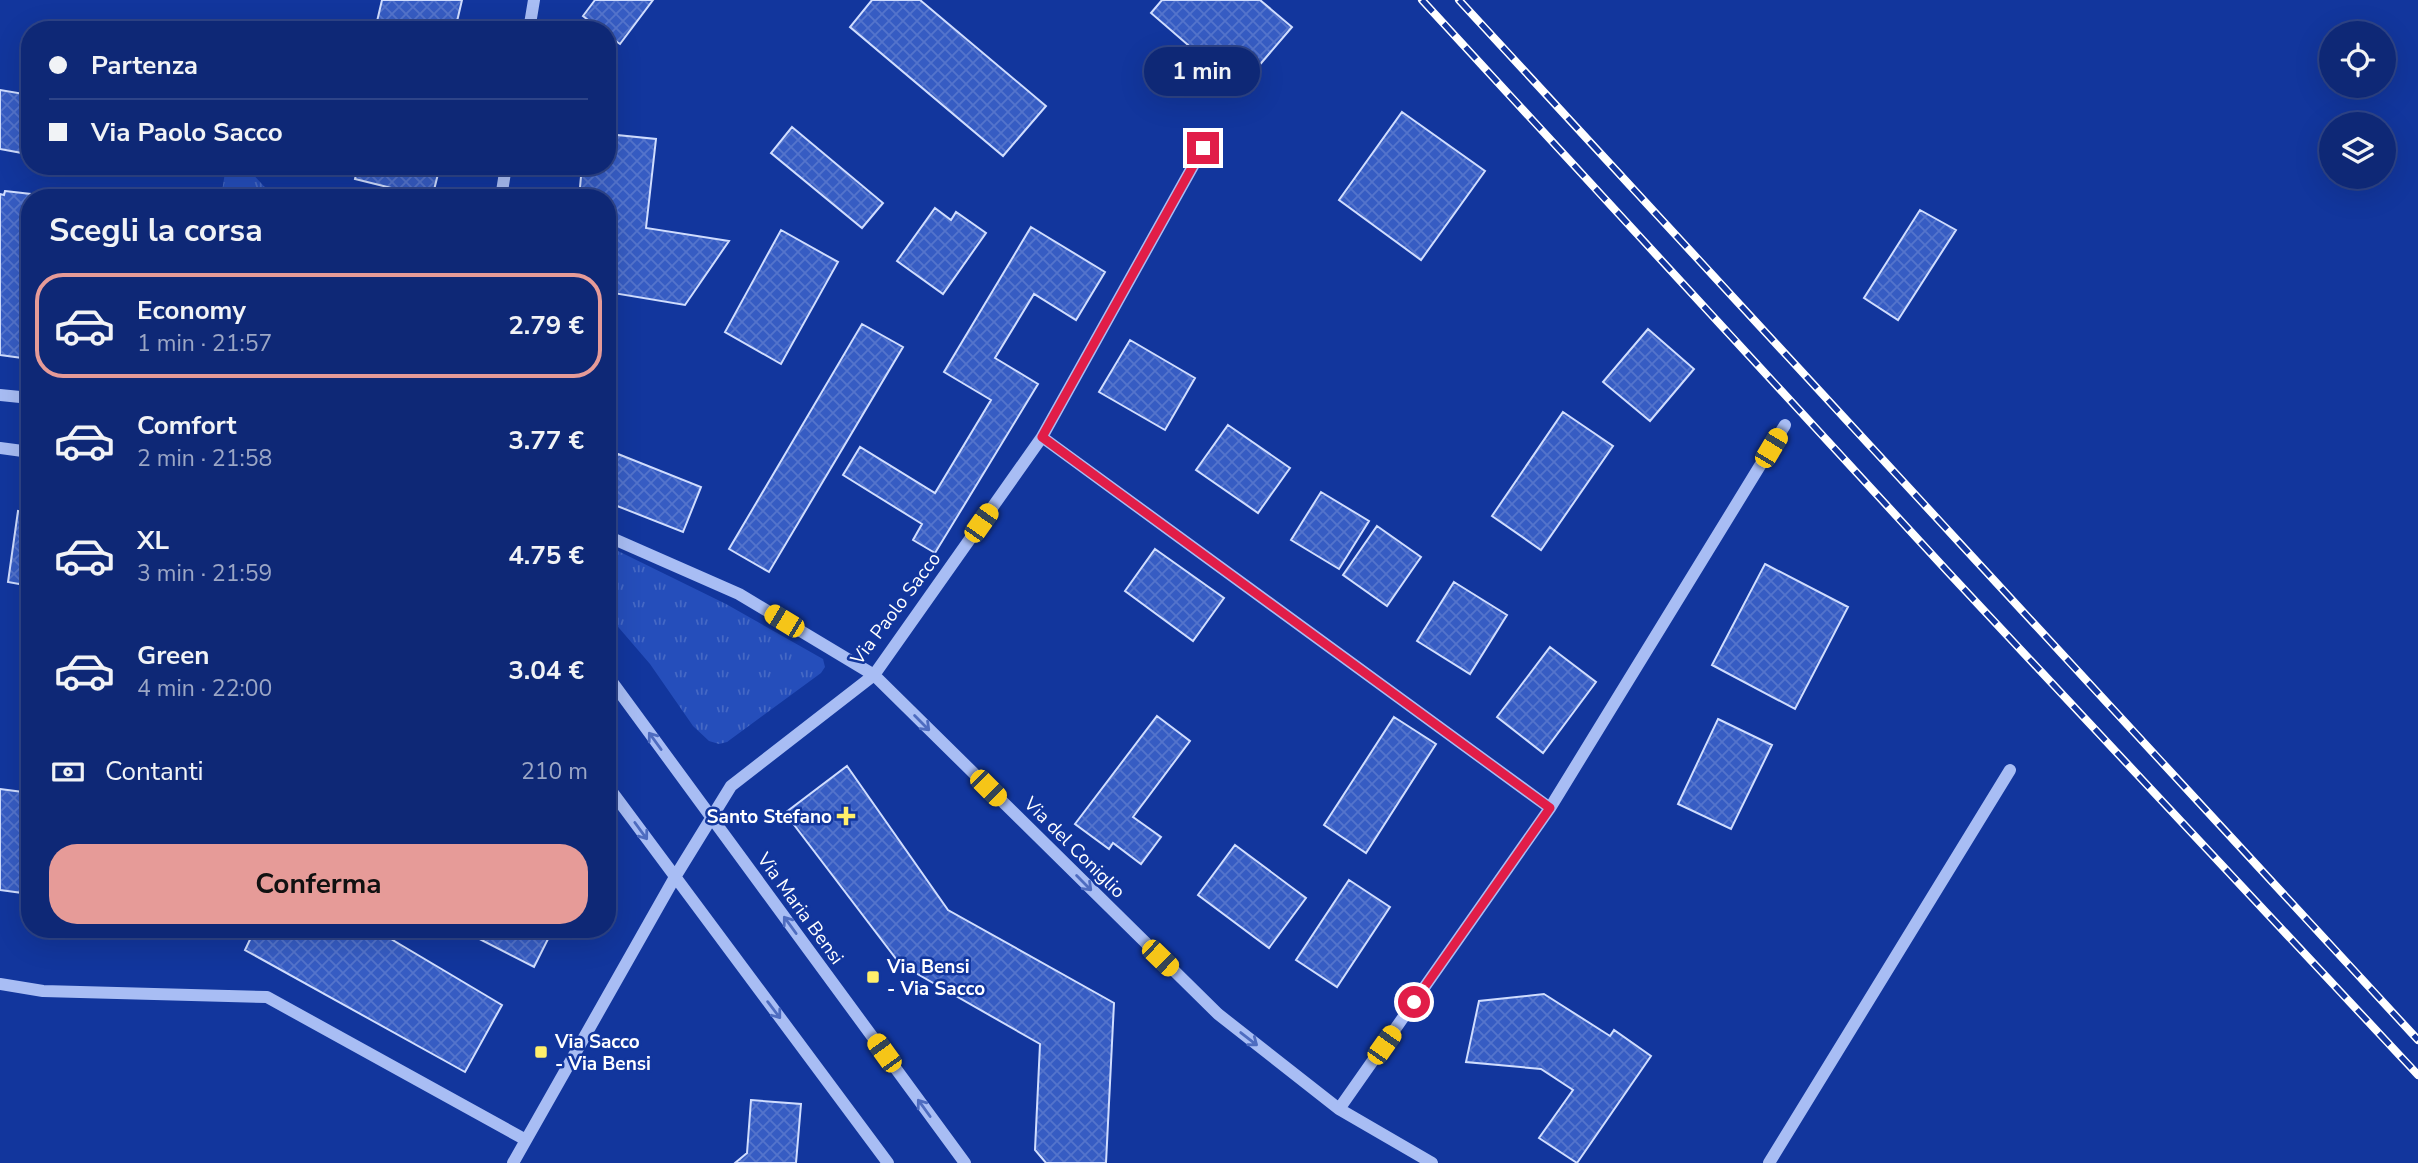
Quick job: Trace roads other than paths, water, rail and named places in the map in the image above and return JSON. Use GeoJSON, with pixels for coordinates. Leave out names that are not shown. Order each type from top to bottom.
{"type":"FeatureCollection","features":[{"type":"Feature","properties":{"kind":"street"},"geometry":{"type":"LineString","coordinates":[[530,21],[534,0]]}},
{"type":"Feature","properties":{"kind":"street","name":"Via Paolo Sacco"},"geometry":{"type":"LineString","coordinates":[[513,1163],[675,877],[731,786],[874,675],[1042,437],[1203,148]]}},
{"type":"Feature","properties":{"kind":"street"},"geometry":{"type":"LineString","coordinates":[[0,395],[21,397]]}},
{"type":"Feature","properties":{"kind":"street"},"geometry":{"type":"LineString","coordinates":[[1339,1109],[1550,808],[1785,425]]}},
{"type":"Feature","properties":{"kind":"street"},"geometry":{"type":"LineString","coordinates":[[1042,437],[1550,808]]}},
{"type":"Feature","properties":{"kind":"street"},"geometry":{"type":"LineString","coordinates":[[0,448],[21,451]]}},
{"type":"Feature","properties":{"kind":"street","name":"Via del Coniglio"},"geometry":{"type":"LineString","coordinates":[[616,540],[739,594],[874,675],[1218,1014],[1339,1109],[1432,1163]]}},
{"type":"Feature","properties":{"kind":"street","name":"Via Maria Bensi"},"geometry":{"type":"LineString","coordinates":[[616,688],[965,1163]]}},
{"type":"Feature","properties":{"kind":"street"},"geometry":{"type":"LineString","coordinates":[[1769,1163],[2010,770]]}},
{"type":"Feature","properties":{"kind":"street"},"geometry":{"type":"LineString","coordinates":[[616,797],[888,1163]]}},
{"type":"Feature","properties":{"kind":"street"},"geometry":{"type":"LineString","coordinates":[[0,984],[43,990],[267,997],[526,1140]]}},
{"type":"Feature","properties":{"kind":"railway"},"geometry":{"type":"LineString","coordinates":[[1422,0],[1948,572],[2418,1075]]}},
{"type":"Feature","properties":{"kind":"railway"},"geometry":{"type":"LineString","coordinates":[[1459,0],[2418,1040]]}},
{"type":"Feature","properties":{"kind":"place","name":"Santo Stefano"},"geometry":{"type":"Point","coordinates":[846,816]}},
{"type":"Feature","properties":{"kind":"place","name":"Via Bensi - Via Sacco"},"geometry":{"type":"Point","coordinates":[873,977]}},
{"type":"Feature","properties":{"kind":"place","name":"Via Sacco - Via Bensi"},"geometry":{"type":"Point","coordinates":[541,1052]}}]}
